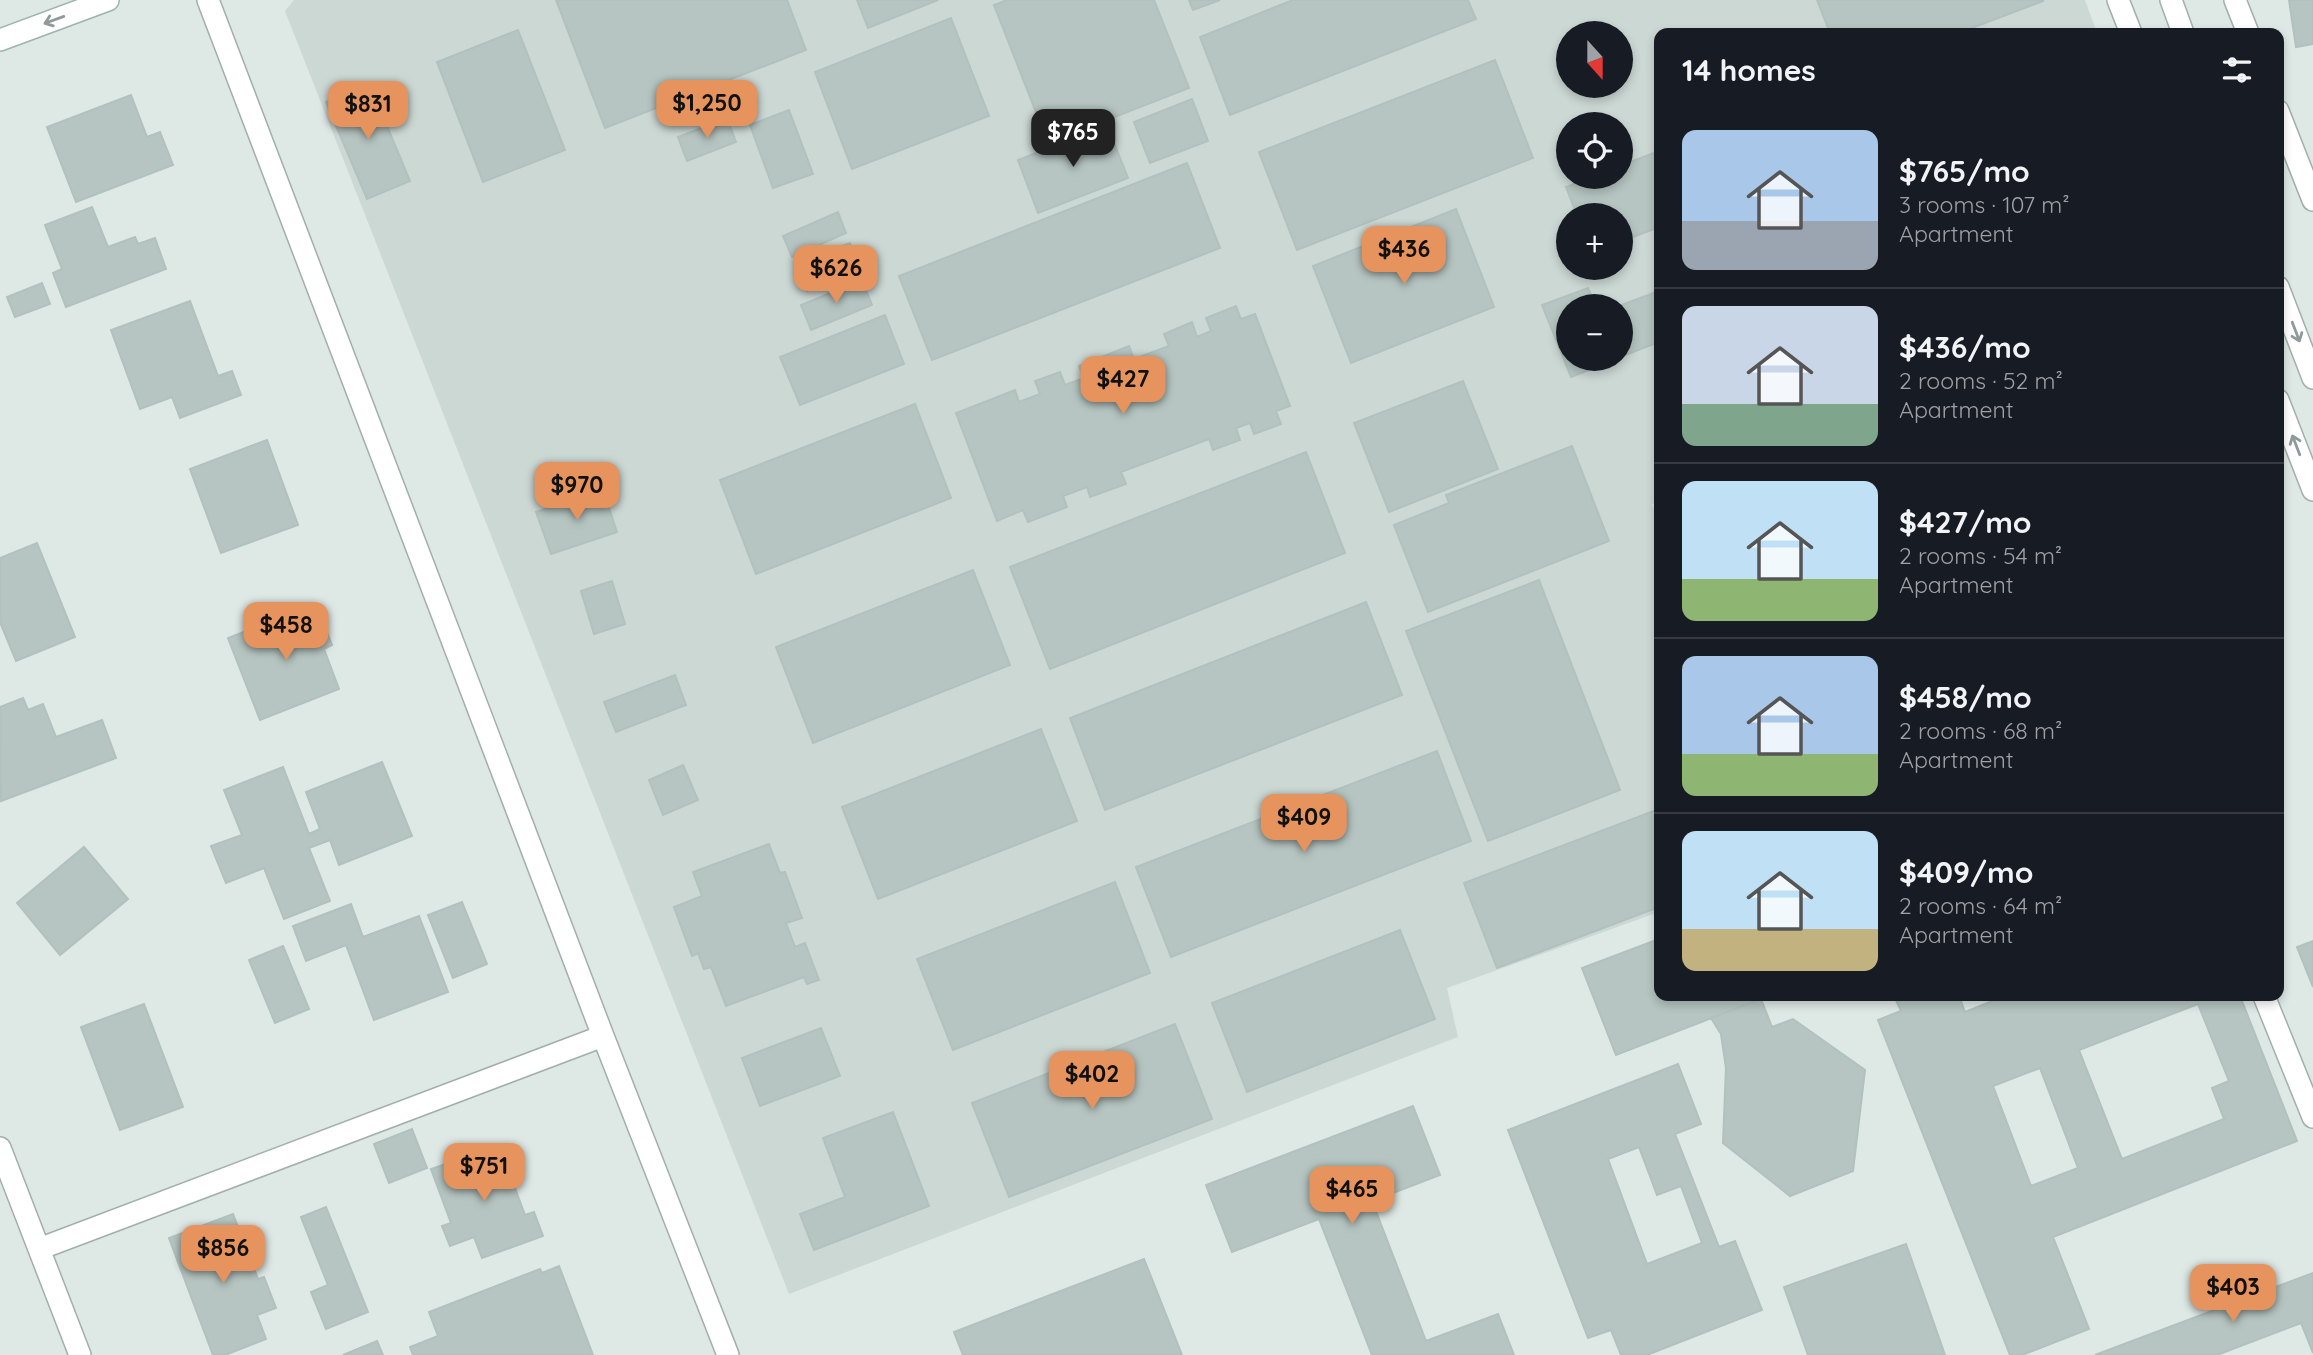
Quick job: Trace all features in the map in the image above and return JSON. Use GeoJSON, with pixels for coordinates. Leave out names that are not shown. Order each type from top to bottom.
{"type":"FeatureCollection","features":[{"type":"Feature","properties":{"kind":"street"},"geometry":{"type":"LineString","coordinates":[[0,40],[108,0]]}},
{"type":"Feature","properties":{"kind":"street"},"geometry":{"type":"LineString","coordinates":[[208,0],[728,1355]]}},
{"type":"Feature","properties":{"kind":"street"},"geometry":{"type":"LineString","coordinates":[[2118,0],[2130,28]]}},
{"type":"Feature","properties":{"kind":"street"},"geometry":{"type":"LineString","coordinates":[[2171,0],[2181,28]]}},
{"type":"Feature","properties":{"kind":"street"},"geometry":{"type":"LineString","coordinates":[[2235,0],[2246,28]]}},
{"type":"Feature","properties":{"kind":"street"},"geometry":{"type":"LineString","coordinates":[[2284,126],[2313,200]]}},
{"type":"Feature","properties":{"kind":"street"},"geometry":{"type":"LineString","coordinates":[[2284,303],[2313,378]]}},
{"type":"Feature","properties":{"kind":"street"},"geometry":{"type":"LineString","coordinates":[[2284,415],[2313,490]]}},
{"type":"Feature","properties":{"kind":"street"},"geometry":{"type":"LineString","coordinates":[[2266,1001],[2313,1117]]}},
{"type":"Feature","properties":{"kind":"street"},"geometry":{"type":"LineString","coordinates":[[39,1249],[603,1035]]}},
{"type":"Feature","properties":{"kind":"street"},"geometry":{"type":"LineString","coordinates":[[0,1148],[80,1355]]}},
{"type":"Feature","properties":{"kind":"shaded area"},"geometry":{"type":"Polygon","coordinates":[[[294,0],[2085,0],[2095,28],[1654,28],[1654,914],[1447,988],[1458,1037],[789,1294],[285,11],[294,0]]]}},
{"type":"Feature","properties":{"kind":"building"},"geometry":{"type":"Polygon","coordinates":[[[556,0],[787,0],[806,50],[605,128],[556,0]]]}},
{"type":"Feature","properties":{"kind":"building"},"geometry":{"type":"Polygon","coordinates":[[[857,0],[938,0],[868,28],[857,0]]]}},
{"type":"Feature","properties":{"kind":"building"},"geometry":{"type":"Polygon","coordinates":[[[1007,0],[1154,0],[1189,88],[1048,143],[994,5],[1007,0]]]}},
{"type":"Feature","properties":{"kind":"building"},"geometry":{"type":"Polygon","coordinates":[[[1189,0],[1220,0],[1193,10],[1189,0]]]}},
{"type":"Feature","properties":{"kind":"building"},"geometry":{"type":"Polygon","coordinates":[[[1293,0],[1468,0],[1476,19],[1230,115],[1200,37],[1293,0]]]}},
{"type":"Feature","properties":{"kind":"building"},"geometry":{"type":"Polygon","coordinates":[[[1817,0],[2043,0],[1972,28],[1828,28],[1817,0]]]}},
{"type":"Feature","properties":{"kind":"building"},"geometry":{"type":"Polygon","coordinates":[[[2289,0],[2313,0],[2313,44],[2296,47],[2289,0]]]}},
{"type":"Feature","properties":{"kind":"building"},"geometry":{"type":"Polygon","coordinates":[[[951,18],[989,116],[852,169],[815,72],[951,18]]]}},
{"type":"Feature","properties":{"kind":"building"},"geometry":{"type":"Polygon","coordinates":[[[518,30],[565,150],[483,182],[437,62],[518,30]]]}},
{"type":"Feature","properties":{"kind":"building"},"geometry":{"type":"Polygon","coordinates":[[[1495,60],[1533,158],[1297,250],[1259,152],[1495,60]]]}},
{"type":"Feature","properties":{"kind":"building"},"geometry":{"type":"Polygon","coordinates":[[[369,83],[410,181],[367,199],[326,102],[369,83]]]}},
{"type":"Feature","properties":{"kind":"building"},"geometry":{"type":"Polygon","coordinates":[[[131,95],[147,137],[160,132],[173,165],[76,202],[47,127],[131,95]]]}},
{"type":"Feature","properties":{"kind":"building"},"geometry":{"type":"Polygon","coordinates":[[[1192,99],[1208,141],[1150,163],[1134,122],[1192,99]]]}},
{"type":"Feature","properties":{"kind":"building"},"geometry":{"type":"Polygon","coordinates":[[[789,110],[813,174],[773,188],[750,125],[789,110]]]}},
{"type":"Feature","properties":{"kind":"building"},"geometry":{"type":"Polygon","coordinates":[[[727,118],[736,142],[687,161],[678,137],[727,118]]]}},
{"type":"Feature","properties":{"kind":"building"},"geometry":{"type":"Polygon","coordinates":[[[1107,125],[1128,178],[1038,213],[1018,160],[1107,125]]]}},
{"type":"Feature","properties":{"kind":"building"},"geometry":{"type":"Polygon","coordinates":[[[1654,153],[1654,229],[1633,237],[1633,203],[1572,203],[1567,189],[1633,189],[1633,161],[1654,153]]]}},
{"type":"Feature","properties":{"kind":"building"},"geometry":{"type":"Polygon","coordinates":[[[1187,163],[1220,248],[932,360],[899,276],[1187,163]]]}},
{"type":"Feature","properties":{"kind":"building"},"geometry":{"type":"Polygon","coordinates":[[[92,207],[108,247],[135,237],[138,244],[155,238],[166,269],[66,307],[53,273],[62,269],[45,225],[92,207]]]}},
{"type":"Feature","properties":{"kind":"building"},"geometry":{"type":"Polygon","coordinates":[[[1456,209],[1494,307],[1351,363],[1313,266],[1456,209]]]}},
{"type":"Feature","properties":{"kind":"building"},"geometry":{"type":"Polygon","coordinates":[[[838,212],[846,233],[792,257],[783,236],[838,212]]]}},
{"type":"Feature","properties":{"kind":"building"},"geometry":{"type":"Polygon","coordinates":[[[850,243],[860,270],[807,291],[796,263],[850,243]]]}},
{"type":"Feature","properties":{"kind":"building"},"geometry":{"type":"Polygon","coordinates":[[[862,280],[872,305],[811,330],[801,305],[862,280]]]}},
{"type":"Feature","properties":{"kind":"building"},"geometry":{"type":"Polygon","coordinates":[[[42,283],[50,304],[15,317],[7,297],[42,283]]]}},
{"type":"Feature","properties":{"kind":"building"},"geometry":{"type":"Polygon","coordinates":[[[1588,288],[1591,294],[1572,294],[1588,288]]]}},
{"type":"Feature","properties":{"kind":"building"},"geometry":{"type":"Polygon","coordinates":[[[1654,293],[1654,344],[1633,352],[1633,301],[1654,293]]]}},
{"type":"Feature","properties":{"kind":"building"},"geometry":{"type":"Polygon","coordinates":[[[1556,300],[1556,340],[1542,305],[1556,300]]]}},
{"type":"Feature","properties":{"kind":"building"},"geometry":{"type":"Polygon","coordinates":[[[190,301],[218,376],[232,371],[241,395],[180,418],[172,397],[140,409],[111,330],[190,301]]]}},
{"type":"Feature","properties":{"kind":"building"},"geometry":{"type":"Polygon","coordinates":[[[1236,306],[1241,319],[1255,314],[1290,406],[1276,411],[1281,424],[1254,434],[1250,423],[1236,428],[1240,440],[1213,450],[1209,439],[1121,472],[1126,484],[1090,497],[1087,487],[1063,496],[1067,507],[1028,522],[1023,510],[997,521],[956,413],[1015,390],[1019,402],[1040,394],[1035,381],[1060,372],[1065,385],[1084,378],[1079,366],[1129,346],[1134,359],[1169,346],[1164,334],[1192,322],[1197,337],[1211,331],[1206,318],[1236,306]]]}},
{"type":"Feature","properties":{"kind":"building"},"geometry":{"type":"Polygon","coordinates":[[[885,315],[904,364],[800,405],[780,357],[885,315]]]}},
{"type":"Feature","properties":{"kind":"building"},"geometry":{"type":"Polygon","coordinates":[[[1569,371],[1586,371],[1571,377],[1569,371]]]}},
{"type":"Feature","properties":{"kind":"building"},"geometry":{"type":"Polygon","coordinates":[[[1463,381],[1498,469],[1389,512],[1354,423],[1463,381]]]}},
{"type":"Feature","properties":{"kind":"building"},"geometry":{"type":"Polygon","coordinates":[[[915,404],[951,498],[756,574],[720,480],[915,404]]]}},
{"type":"Feature","properties":{"kind":"building"},"geometry":{"type":"Polygon","coordinates":[[[267,440],[298,525],[221,553],[190,469],[267,440]]]}},
{"type":"Feature","properties":{"kind":"building"},"geometry":{"type":"Polygon","coordinates":[[[1572,446],[1609,541],[1428,612],[1394,525],[1449,503],[1446,495],[1572,446]]]}},
{"type":"Feature","properties":{"kind":"building"},"geometry":{"type":"Polygon","coordinates":[[[1306,452],[1345,553],[1050,669],[1010,567],[1306,452]]]}},
{"type":"Feature","properties":{"kind":"building"},"geometry":{"type":"Polygon","coordinates":[[[603,490],[617,532],[551,554],[536,512],[603,490]]]}},
{"type":"Feature","properties":{"kind":"building"},"geometry":{"type":"Polygon","coordinates":[[[37,543],[75,637],[16,661],[0,622],[0,558],[37,543]]]}},
{"type":"Feature","properties":{"kind":"building"},"geometry":{"type":"Polygon","coordinates":[[[973,570],[1010,665],[813,743],[776,647],[973,570]]]}},
{"type":"Feature","properties":{"kind":"building"},"geometry":{"type":"Polygon","coordinates":[[[1539,580],[1620,790],[1488,841],[1406,631],[1539,580]]]}},
{"type":"Feature","properties":{"kind":"building"},"geometry":{"type":"Polygon","coordinates":[[[612,581],[625,624],[594,634],[581,591],[612,581]]]}},
{"type":"Feature","properties":{"kind":"building"},"geometry":{"type":"Polygon","coordinates":[[[1366,602],[1402,695],[1105,810],[1070,718],[1366,602]]]}},
{"type":"Feature","properties":{"kind":"building"},"geometry":{"type":"Polygon","coordinates":[[[316,604],[332,645],[324,649],[339,689],[260,720],[228,638],[316,604]]]}},
{"type":"Feature","properties":{"kind":"building"},"geometry":{"type":"Polygon","coordinates":[[[675,675],[686,705],[616,732],[604,702],[675,675]]]}},
{"type":"Feature","properties":{"kind":"building"},"geometry":{"type":"Polygon","coordinates":[[[23,698],[28,710],[43,704],[56,737],[102,720],[116,758],[1,801],[0,707],[23,698]]]}},
{"type":"Feature","properties":{"kind":"building"},"geometry":{"type":"Polygon","coordinates":[[[1041,729],[1077,821],[878,899],[842,807],[1041,729]]]}},
{"type":"Feature","properties":{"kind":"building"},"geometry":{"type":"Polygon","coordinates":[[[1437,751],[1471,841],[1171,957],[1136,867],[1437,751]]]}},
{"type":"Feature","properties":{"kind":"building"},"geometry":{"type":"Polygon","coordinates":[[[382,762],[412,836],[339,865],[330,840],[309,848],[330,901],[284,919],[264,868],[226,883],[211,846],[242,835],[224,790],[283,767],[309,834],[320,829],[306,792],[382,762]]]}},
{"type":"Feature","properties":{"kind":"building"},"geometry":{"type":"Polygon","coordinates":[[[683,765],[698,800],[663,815],[649,780],[683,765]]]}},
{"type":"Feature","properties":{"kind":"building"},"geometry":{"type":"Polygon","coordinates":[[[1654,811],[1654,909],[1497,968],[1464,883],[1654,811]]]}},
{"type":"Feature","properties":{"kind":"building"},"geometry":{"type":"Polygon","coordinates":[[[769,844],[780,873],[785,872],[802,918],[786,923],[795,947],[805,943],[819,980],[807,984],[804,977],[726,1006],[711,967],[704,969],[698,953],[692,956],[674,907],[702,896],[693,872],[769,844]]]}},
{"type":"Feature","properties":{"kind":"building"},"geometry":{"type":"Polygon","coordinates":[[[84,847],[128,899],[60,955],[17,903],[84,847]]]}},
{"type":"Feature","properties":{"kind":"building"},"geometry":{"type":"Polygon","coordinates":[[[1115,882],[1150,973],[953,1050],[917,959],[1115,882]]]}},
{"type":"Feature","properties":{"kind":"building"},"geometry":{"type":"Polygon","coordinates":[[[462,902],[487,964],[453,978],[428,915],[462,902]]]}},
{"type":"Feature","properties":{"kind":"building"},"geometry":{"type":"Polygon","coordinates":[[[351,904],[363,937],[419,916],[448,992],[374,1020],[346,945],[306,961],[293,926],[351,904]]]}},
{"type":"Feature","properties":{"kind":"building"},"geometry":{"type":"Polygon","coordinates":[[[1400,930],[1435,1019],[1247,1092],[1212,1003],[1400,930]]]}},
{"type":"Feature","properties":{"kind":"building"},"geometry":{"type":"Polygon","coordinates":[[[1654,941],[1654,1001],[1756,1001],[1616,1055],[1582,968],[1654,941]]]}},
{"type":"Feature","properties":{"kind":"building"},"geometry":{"type":"Polygon","coordinates":[[[2313,941],[2313,987],[2297,947],[2313,941]]]}},
{"type":"Feature","properties":{"kind":"building"},"geometry":{"type":"Polygon","coordinates":[[[283,946],[309,1009],[275,1023],[249,960],[283,946]]]}},
{"type":"Feature","properties":{"kind":"building"},"geometry":{"type":"Polygon","coordinates":[[[1762,1001],[1772,1027],[1793,1019],[1865,1070],[1853,1171],[1790,1196],[1723,1143],[1726,1068],[1721,1034],[1711,1018],[1762,1001]]]}},
{"type":"Feature","properties":{"kind":"building"},"geometry":{"type":"Polygon","coordinates":[[[1896,1001],[1961,1001],[1965,1012],[1992,1001],[2242,1001],[2297,1141],[2053,1237],[2089,1329],[2022,1355],[2010,1355],[1878,1020],[1901,1011],[1896,1001]],[[2198,1004],[2079,1050],[2122,1159],[2224,1119],[2212,1088],[2229,1081],[2198,1004]],[[2040,1068],[1993,1086],[2031,1186],[2078,1168],[2040,1068]]]}},
{"type":"Feature","properties":{"kind":"building"},"geometry":{"type":"Polygon","coordinates":[[[144,1004],[183,1107],[120,1130],[81,1027],[144,1004]]]}},
{"type":"Feature","properties":{"kind":"building"},"geometry":{"type":"Polygon","coordinates":[[[1175,1024],[1212,1119],[1009,1197],[972,1103],[1175,1024]]]}},
{"type":"Feature","properties":{"kind":"building"},"geometry":{"type":"Polygon","coordinates":[[[821,1028],[840,1076],[760,1106],[742,1058],[821,1028]]]}},
{"type":"Feature","properties":{"kind":"building"},"geometry":{"type":"Polygon","coordinates":[[[1678,1064],[1701,1124],[1675,1134],[1719,1247],[1735,1241],[1762,1310],[1647,1355],[1621,1355],[1611,1330],[1588,1338],[1508,1130],[1678,1064]],[[1639,1147],[1608,1159],[1647,1264],[1702,1243],[1681,1186],[1657,1195],[1639,1147]]]}},
{"type":"Feature","properties":{"kind":"building"},"geometry":{"type":"Polygon","coordinates":[[[1413,1106],[1440,1175],[1372,1201],[1426,1341],[1498,1314],[1514,1355],[1372,1355],[1319,1219],[1232,1252],[1206,1185],[1413,1106]]]}},
{"type":"Feature","properties":{"kind":"building"},"geometry":{"type":"Polygon","coordinates":[[[893,1112],[929,1206],[814,1250],[800,1214],[845,1197],[823,1138],[893,1112]]]}},
{"type":"Feature","properties":{"kind":"building"},"geometry":{"type":"Polygon","coordinates":[[[412,1129],[427,1168],[389,1183],[374,1144],[412,1129]]]}},
{"type":"Feature","properties":{"kind":"building"},"geometry":{"type":"Polygon","coordinates":[[[499,1145],[525,1215],[534,1212],[543,1236],[482,1258],[474,1237],[450,1246],[442,1226],[451,1223],[431,1169],[499,1145]]]}},
{"type":"Feature","properties":{"kind":"building"},"geometry":{"type":"Polygon","coordinates":[[[326,1207],[368,1312],[326,1329],[311,1292],[328,1285],[301,1217],[326,1207]]]}},
{"type":"Feature","properties":{"kind":"building"},"geometry":{"type":"Polygon","coordinates":[[[233,1214],[258,1279],[264,1277],[276,1308],[257,1315],[266,1339],[225,1355],[213,1355],[169,1238],[233,1214]]]}},
{"type":"Feature","properties":{"kind":"building"},"geometry":{"type":"Polygon","coordinates":[[[1906,1244],[1945,1355],[1808,1355],[1784,1287],[1906,1244]]]}},
{"type":"Feature","properties":{"kind":"building"},"geometry":{"type":"Polygon","coordinates":[[[1144,1259],[1182,1355],[963,1355],[954,1332],[1144,1259]]]}},
{"type":"Feature","properties":{"kind":"building"},"geometry":{"type":"Polygon","coordinates":[[[559,1266],[593,1355],[413,1355],[410,1347],[438,1336],[429,1312],[540,1269],[542,1273],[559,1266]]]}},
{"type":"Feature","properties":{"kind":"building"},"geometry":{"type":"Polygon","coordinates":[[[2313,1273],[2313,1353],[2301,1323],[2217,1355],[2095,1355],[2313,1273]]]}},
{"type":"Feature","properties":{"kind":"building"},"geometry":{"type":"Polygon","coordinates":[[[377,1341],[383,1355],[343,1355],[377,1341]]]}}]}
